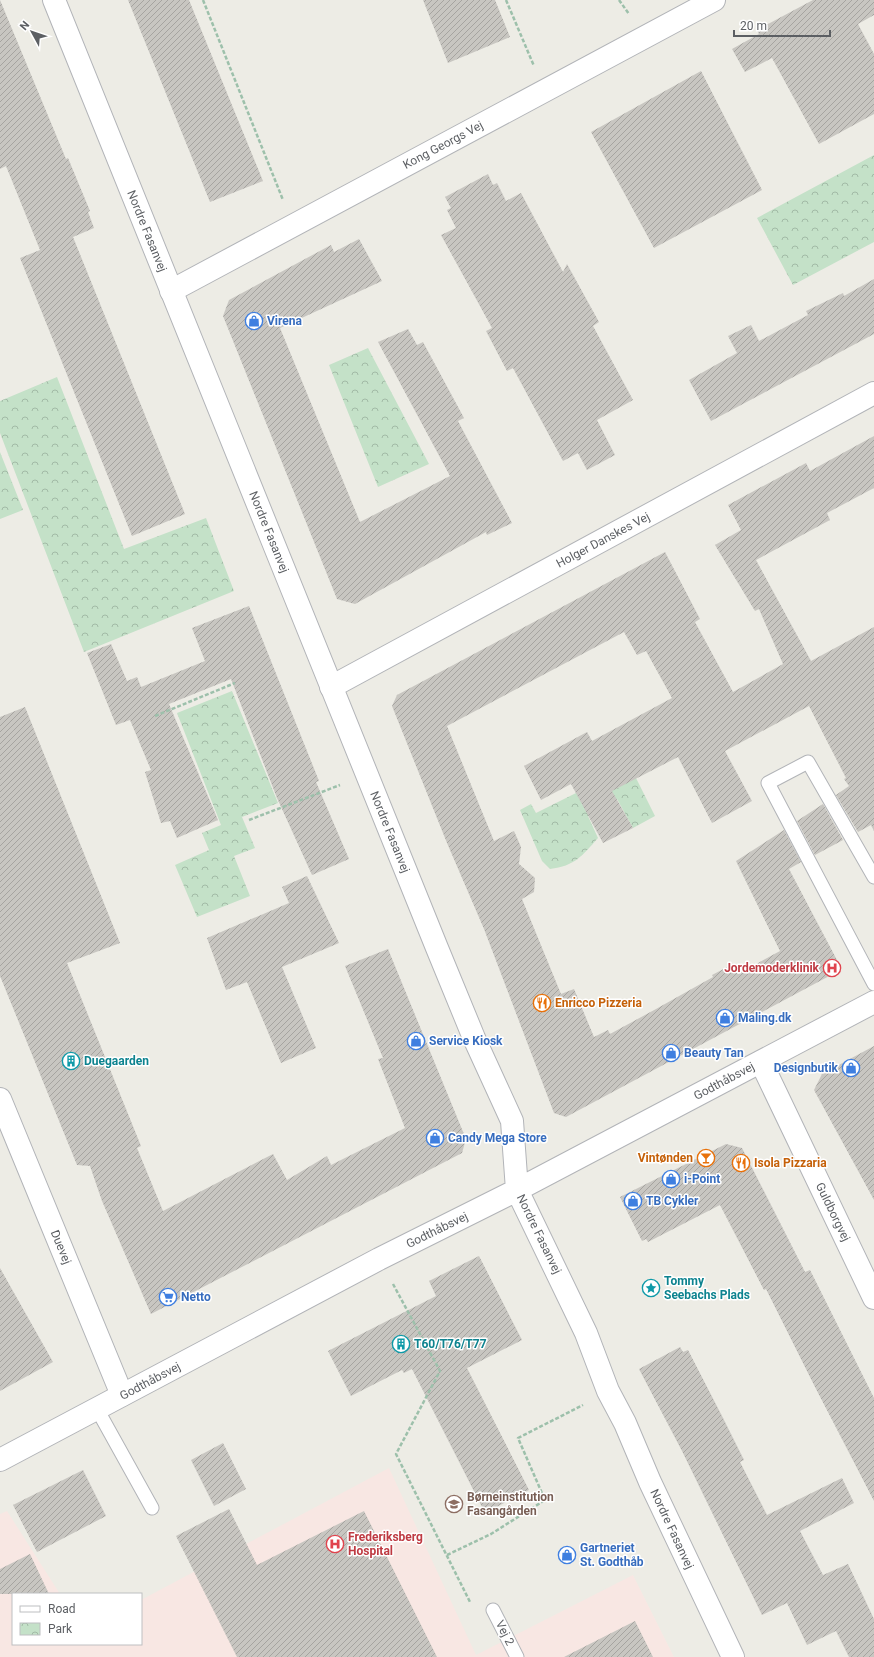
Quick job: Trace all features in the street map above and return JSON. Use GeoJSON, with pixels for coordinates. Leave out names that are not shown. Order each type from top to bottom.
{"type":"FeatureCollection","features":[{"type":"Feature","properties":{"kind":"street","name":"Nordre Fasanvej"},"geometry":{"type":"LineString","coordinates":[[54,0],[367,776],[472,1032],[512,1121],[517,1190],[586,1333],[608,1391],[625,1423],[663,1510],[733,1657]]}},
{"type":"Feature","properties":{"kind":"street","name":"Kong Georgs Vej"},"geometry":{"type":"LineString","coordinates":[[171,291],[714,0]]}},
{"type":"Feature","properties":{"kind":"street","name":"Holger Danskes Vej"},"geometry":{"type":"LineString","coordinates":[[331,687],[874,393]]}},
{"type":"Feature","properties":{"kind":"street","name":"Godthåbsvej"},"geometry":{"type":"LineString","coordinates":[[0,1460],[379,1259],[517,1190],[874,1002]]}},
{"type":"Feature","properties":{"kind":"street","name":"Guldborgvej"},"geometry":{"type":"LineString","coordinates":[[761,1062],[874,1298]]}},
{"type":"Feature","properties":{"kind":"street","name":"Duevej"},"geometry":{"type":"LineString","coordinates":[[0,1099],[122,1395]]}},
{"type":"Feature","properties":{"kind":"lane"},"geometry":{"type":"LineString","coordinates":[[874,877],[808,762],[768,783],[874,984]]}},
{"type":"Feature","properties":{"kind":"lane"},"geometry":{"type":"LineString","coordinates":[[97,1409],[152,1508]]}},
{"type":"Feature","properties":{"kind":"lane","name":"Vej 2"},"geometry":{"type":"LineString","coordinates":[[493,1610],[517,1657]]}},
{"type":"Feature","properties":{"kind":"path"},"geometry":{"type":"LineString","coordinates":[[203,0],[293,226]]}},
{"type":"Feature","properties":{"kind":"path"},"geometry":{"type":"LineString","coordinates":[[506,0],[544,91]]}},
{"type":"Feature","properties":{"kind":"path"},"geometry":{"type":"LineString","coordinates":[[155,716],[235,683]]}},
{"type":"Feature","properties":{"kind":"path"},"geometry":{"type":"LineString","coordinates":[[249,820],[318,792],[367,776]]}},
{"type":"Feature","properties":{"kind":"path"},"geometry":{"type":"LineString","coordinates":[[379,1259],[440,1370],[396,1454],[478,1617],[493,1610]]}},
{"type":"Feature","properties":{"kind":"path"},"geometry":{"type":"LineString","coordinates":[[447,1555],[491,1534],[545,1500],[518,1438],[608,1391]]}},
{"type":"Feature","properties":{"kind":"shaded area","name":"Frederiksberg Hospital"},"geometry":{"type":"Polygon","coordinates":[[[389,1468],[476,1655],[633,1575],[674,1657],[0,1657],[0,1514],[7,1511],[59,1593],[12,1593],[12,1645],[142,1645],[142,1599],[389,1468]]]}},
{"type":"Feature","properties":{"kind":"green space"},"geometry":{"type":"Polygon","coordinates":[[[874,155],[874,242],[793,285],[757,218],[874,155]]]}},
{"type":"Feature","properties":{"kind":"green space"},"geometry":{"type":"Polygon","coordinates":[[[368,348],[429,464],[378,487],[329,365],[368,348]]]}},
{"type":"Feature","properties":{"kind":"green space"},"geometry":{"type":"Polygon","coordinates":[[[57,377],[124,549],[206,518],[234,591],[84,652],[0,433],[0,401],[57,377]]]}},
{"type":"Feature","properties":{"kind":"green space"},"geometry":{"type":"Polygon","coordinates":[[[0,452],[23,510],[0,519],[0,452]]]}},
{"type":"Feature","properties":{"kind":"green space"},"geometry":{"type":"Polygon","coordinates":[[[232,691],[278,803],[242,817],[255,848],[234,856],[250,896],[197,917],[175,865],[209,850],[202,833],[221,825],[177,713],[232,691]]]}},
{"type":"Feature","properties":{"kind":"green space"},"geometry":{"type":"Polygon","coordinates":[[[630,766],[655,816],[633,828],[617,799],[588,816],[598,838],[587,850],[572,863],[559,868],[550,869],[542,861],[520,810],[531,804],[536,813],[630,766]]]}},
{"type":"Feature","properties":{"kind":"building"},"geometry":{"type":"Polygon","coordinates":[[[0,0],[66,159],[68,158],[90,211],[88,212],[94,228],[73,237],[185,514],[132,536],[20,258],[40,250],[6,166],[0,169],[0,0]]]}},
{"type":"Feature","properties":{"kind":"building"},"geometry":{"type":"Polygon","coordinates":[[[128,0],[189,0],[263,181],[210,202],[128,0]]]}},
{"type":"Feature","properties":{"kind":"building"},"geometry":{"type":"Polygon","coordinates":[[[423,0],[495,0],[510,37],[448,63],[423,0]]]}},
{"type":"Feature","properties":{"kind":"building"},"geometry":{"type":"Polygon","coordinates":[[[813,0],[874,0],[874,15],[858,24],[874,54],[874,114],[819,144],[772,58],[745,72],[732,49],[759,34],[757,30],[813,0]]]}},
{"type":"Feature","properties":{"kind":"building"},"geometry":{"type":"Polygon","coordinates":[[[701,71],[762,190],[654,248],[591,132],[701,71]]]}},
{"type":"Feature","properties":{"kind":"building"},"geometry":{"type":"Polygon","coordinates":[[[488,174],[493,185],[497,183],[506,201],[521,193],[563,272],[567,264],[599,322],[593,326],[633,400],[597,420],[615,455],[587,470],[578,453],[563,461],[513,368],[507,371],[486,331],[492,328],[441,235],[456,228],[447,210],[451,208],[445,197],[488,174]]]}},
{"type":"Feature","properties":{"kind":"building"},"geometry":{"type":"Polygon","coordinates":[[[359,239],[382,281],[280,328],[360,522],[450,476],[378,342],[408,329],[417,345],[423,342],[464,418],[458,421],[512,523],[487,535],[486,532],[355,604],[337,599],[223,316],[229,300],[331,245],[334,252],[359,239]]]}},
{"type":"Feature","properties":{"kind":"building"},"geometry":{"type":"Polygon","coordinates":[[[874,279],[874,334],[711,421],[689,380],[737,353],[728,336],[751,325],[759,341],[808,315],[806,311],[843,293],[844,296],[874,279]]]}},
{"type":"Feature","properties":{"kind":"building"},"geometry":{"type":"Polygon","coordinates":[[[874,436],[874,488],[827,513],[830,520],[756,560],[811,661],[874,627],[874,831],[871,825],[858,832],[836,795],[849,786],[844,779],[846,778],[809,706],[725,751],[752,801],[712,823],[678,757],[612,791],[633,828],[603,843],[571,784],[541,800],[524,766],[587,732],[592,741],[672,698],[646,651],[637,655],[624,632],[447,726],[494,841],[514,831],[521,847],[519,864],[535,878],[534,892],[522,899],[561,994],[574,989],[594,1037],[608,1030],[610,1034],[713,977],[712,975],[733,964],[738,974],[780,951],[736,861],[784,830],[801,862],[789,869],[838,962],[833,974],[566,1117],[554,1113],[484,929],[447,843],[392,706],[397,695],[665,552],[700,619],[695,622],[733,692],[783,664],[759,609],[755,611],[715,545],[741,530],[728,505],[806,463],[810,471],[874,436]]]}},
{"type":"Feature","properties":{"kind":"building"},"geometry":{"type":"Polygon","coordinates":[[[249,606],[319,781],[316,782],[349,859],[312,875],[277,798],[231,679],[169,704],[218,820],[177,838],[170,821],[161,823],[145,772],[151,770],[130,720],[116,725],[87,653],[111,644],[127,681],[137,677],[141,687],[205,661],[192,628],[249,606]]]}},
{"type":"Feature","properties":{"kind":"building"},"geometry":{"type":"Polygon","coordinates":[[[25,707],[120,943],[67,963],[141,1146],[137,1148],[163,1211],[273,1154],[287,1180],[327,1156],[331,1165],[405,1128],[378,1059],[383,1058],[345,966],[388,949],[466,1139],[462,1153],[151,1314],[102,1201],[90,1166],[77,1165],[0,976],[0,717],[25,707]]]}},
{"type":"Feature","properties":{"kind":"building"},"geometry":{"type":"Polygon","coordinates":[[[823,804],[843,840],[815,855],[797,821],[823,804]]]}},
{"type":"Feature","properties":{"kind":"building"},"geometry":{"type":"Polygon","coordinates":[[[307,876],[339,943],[282,967],[316,1048],[281,1063],[247,982],[226,990],[207,938],[289,903],[282,887],[307,876]]]}},
{"type":"Feature","properties":{"kind":"building"},"geometry":{"type":"Polygon","coordinates":[[[874,1046],[874,1200],[814,1090],[822,1074],[874,1046]]]}},
{"type":"Feature","properties":{"kind":"building"},"geometry":{"type":"Polygon","coordinates":[[[726,1144],[742,1148],[805,1272],[810,1270],[874,1398],[874,1501],[766,1289],[764,1290],[720,1205],[648,1242],[646,1239],[642,1241],[620,1197],[726,1144]]]}},
{"type":"Feature","properties":{"kind":"building"},"geometry":{"type":"Polygon","coordinates":[[[479,1256],[522,1340],[467,1368],[529,1490],[485,1513],[412,1369],[404,1373],[402,1370],[351,1396],[328,1351],[436,1296],[429,1281],[479,1256]]]}},
{"type":"Feature","properties":{"kind":"building"},"geometry":{"type":"Polygon","coordinates":[[[0,1268],[53,1362],[0,1391],[0,1268]]]}},
{"type":"Feature","properties":{"kind":"building"},"geometry":{"type":"Polygon","coordinates":[[[680,1347],[683,1352],[688,1350],[744,1460],[740,1462],[767,1515],[842,1478],[854,1503],[800,1531],[823,1575],[848,1564],[874,1619],[874,1657],[849,1657],[836,1631],[807,1645],[787,1603],[762,1615],[682,1451],[639,1369],[680,1347]]]}},
{"type":"Feature","properties":{"kind":"building"},"geometry":{"type":"Polygon","coordinates":[[[223,1443],[246,1489],[214,1506],[191,1460],[223,1443]]]}},
{"type":"Feature","properties":{"kind":"building"},"geometry":{"type":"Polygon","coordinates":[[[83,1470],[106,1516],[37,1552],[13,1505],[83,1470]]]}},
{"type":"Feature","properties":{"kind":"building"},"geometry":{"type":"Polygon","coordinates":[[[229,1509],[257,1565],[364,1511],[437,1657],[237,1657],[176,1536],[229,1509]]]}},
{"type":"Feature","properties":{"kind":"building"},"geometry":{"type":"Polygon","coordinates":[[[30,1554],[49,1593],[0,1594],[0,1569],[30,1554]]]}},
{"type":"Feature","properties":{"kind":"building"},"geometry":{"type":"Polygon","coordinates":[[[635,1621],[653,1657],[564,1657],[635,1621]]]}},
{"type":"Feature","properties":{"kind":"place","name":"Virena"},"geometry":{"type":"Point","coordinates":[254,321]}},
{"type":"Feature","properties":{"kind":"place","name":"Jordemoderklinik"},"geometry":{"type":"Point","coordinates":[832,968]}},
{"type":"Feature","properties":{"kind":"place","name":"Enricco Pizzeria"},"geometry":{"type":"Point","coordinates":[542,1003]}},
{"type":"Feature","properties":{"kind":"place","name":"Maling.dk"},"geometry":{"type":"Point","coordinates":[725,1018]}},
{"type":"Feature","properties":{"kind":"place","name":"Service Kiosk"},"geometry":{"type":"Point","coordinates":[416,1041]}},
{"type":"Feature","properties":{"kind":"place","name":"Beauty Tan"},"geometry":{"type":"Point","coordinates":[671,1053]}},
{"type":"Feature","properties":{"kind":"place","name":"Duegaarden"},"geometry":{"type":"Point","coordinates":[71,1061]}},
{"type":"Feature","properties":{"kind":"place","name":"Designbutik"},"geometry":{"type":"Point","coordinates":[851,1068]}},
{"type":"Feature","properties":{"kind":"place","name":"Candy Mega Store"},"geometry":{"type":"Point","coordinates":[435,1138]}},
{"type":"Feature","properties":{"kind":"place","name":"Vintønden"},"geometry":{"type":"Point","coordinates":[706,1158]}},
{"type":"Feature","properties":{"kind":"place","name":"Isola Pizzaria"},"geometry":{"type":"Point","coordinates":[741,1163]}},
{"type":"Feature","properties":{"kind":"place","name":"i-Point"},"geometry":{"type":"Point","coordinates":[671,1179]}},
{"type":"Feature","properties":{"kind":"place","name":"TB Cykler"},"geometry":{"type":"Point","coordinates":[633,1201]}},
{"type":"Feature","properties":{"kind":"place","name":"Tommy Seebachs Plads"},"geometry":{"type":"Point","coordinates":[651,1288]}},
{"type":"Feature","properties":{"kind":"place","name":"Netto"},"geometry":{"type":"Point","coordinates":[168,1297]}},
{"type":"Feature","properties":{"kind":"place","name":"T60/T76/T77"},"geometry":{"type":"Point","coordinates":[401,1344]}},
{"type":"Feature","properties":{"kind":"place","name":"Børneinstitution Fasangården"},"geometry":{"type":"Point","coordinates":[454,1504]}},
{"type":"Feature","properties":{"kind":"place","name":"Frederiksberg Hospital"},"geometry":{"type":"Point","coordinates":[335,1544]}},
{"type":"Feature","properties":{"kind":"place","name":"Gartneriet St. Godthåb"},"geometry":{"type":"Point","coordinates":[567,1555]}}]}
